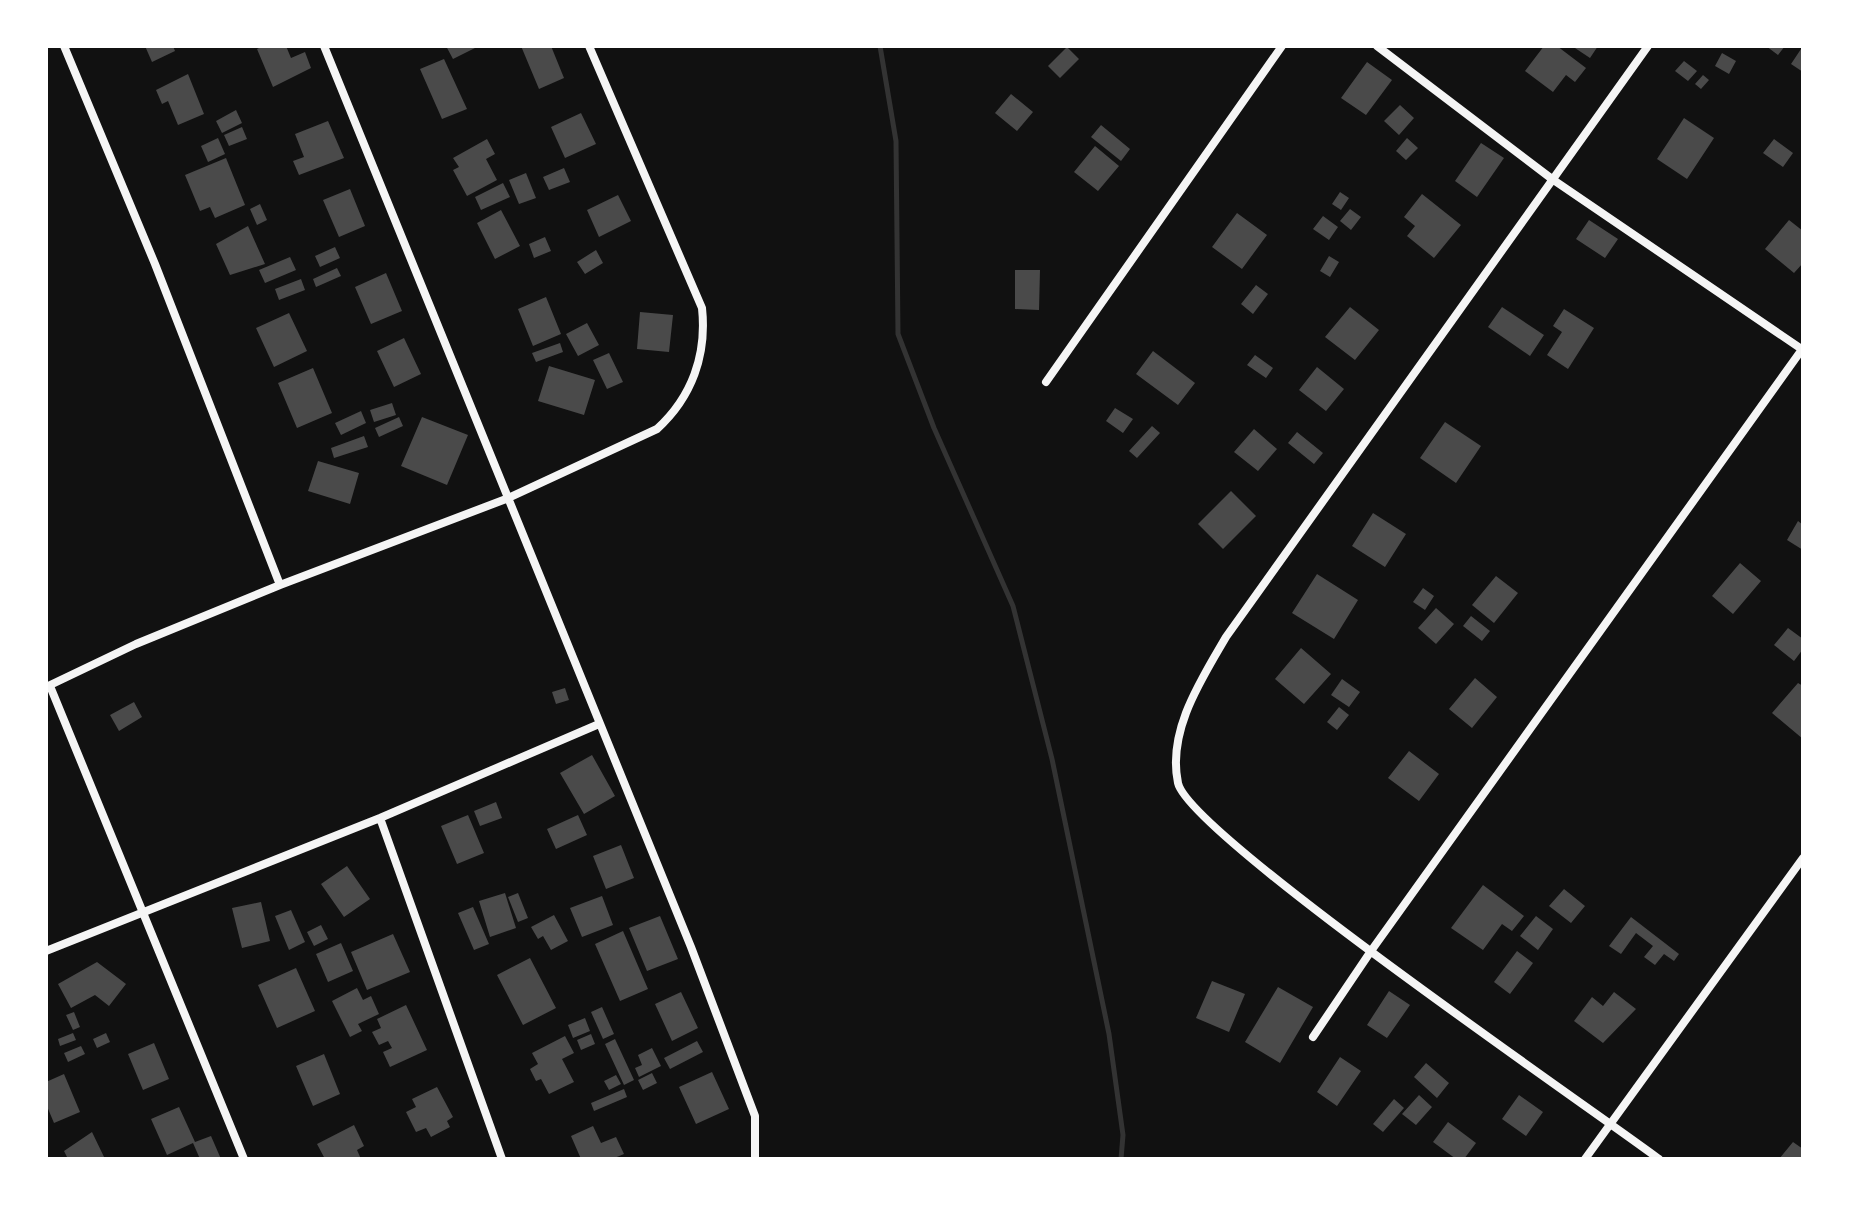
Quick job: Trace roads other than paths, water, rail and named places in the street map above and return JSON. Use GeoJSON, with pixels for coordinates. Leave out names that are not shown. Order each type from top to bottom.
{"type":"FeatureCollection","features":[{"type":"Feature","properties":{"kind":"street"},"geometry":{"type":"LineString","coordinates":[[64,46],[155,264],[280,585]]}},
{"type":"Feature","properties":{"kind":"street"},"geometry":{"type":"LineString","coordinates":[[324,46],[691,947],[755,1116],[755,1159]]}},
{"type":"Feature","properties":{"kind":"street"},"geometry":{"type":"LineString","coordinates":[[244,1159],[144,909],[48,686],[136,644],[280,585],[506,499],[657,429],[691,385],[703,345],[702,308],[589,46]]}},
{"type":"Feature","properties":{"kind":"street"},"geometry":{"type":"LineString","coordinates":[[1046,382],[1282,46]]}},
{"type":"Feature","properties":{"kind":"street"},"geometry":{"type":"LineString","coordinates":[[1313,1037],[1371,951],[1803,349],[1552,179],[1377,46]]}},
{"type":"Feature","properties":{"kind":"street"},"geometry":{"type":"LineString","coordinates":[[1648,46],[1226,637],[1193,694],[1175,755],[1178,786],[1188,802],[1252,859],[1371,951],[1659,1159]]}},
{"type":"Feature","properties":{"kind":"street"},"geometry":{"type":"LineString","coordinates":[[46,951],[144,909],[380,818],[599,724]]}},
{"type":"Feature","properties":{"kind":"street"},"geometry":{"type":"LineString","coordinates":[[380,818],[502,1159]]}},
{"type":"Feature","properties":{"kind":"street"},"geometry":{"type":"LineString","coordinates":[[1585,1159],[1803,858]]}},
{"type":"Feature","properties":{"kind":"waterway"},"geometry":{"type":"LineString","coordinates":[[880,46],[896,141],[898,334],[934,428],[1013,606],[1052,759],[1109,1034],[1123,1135],[1121,1159]]}}]}
